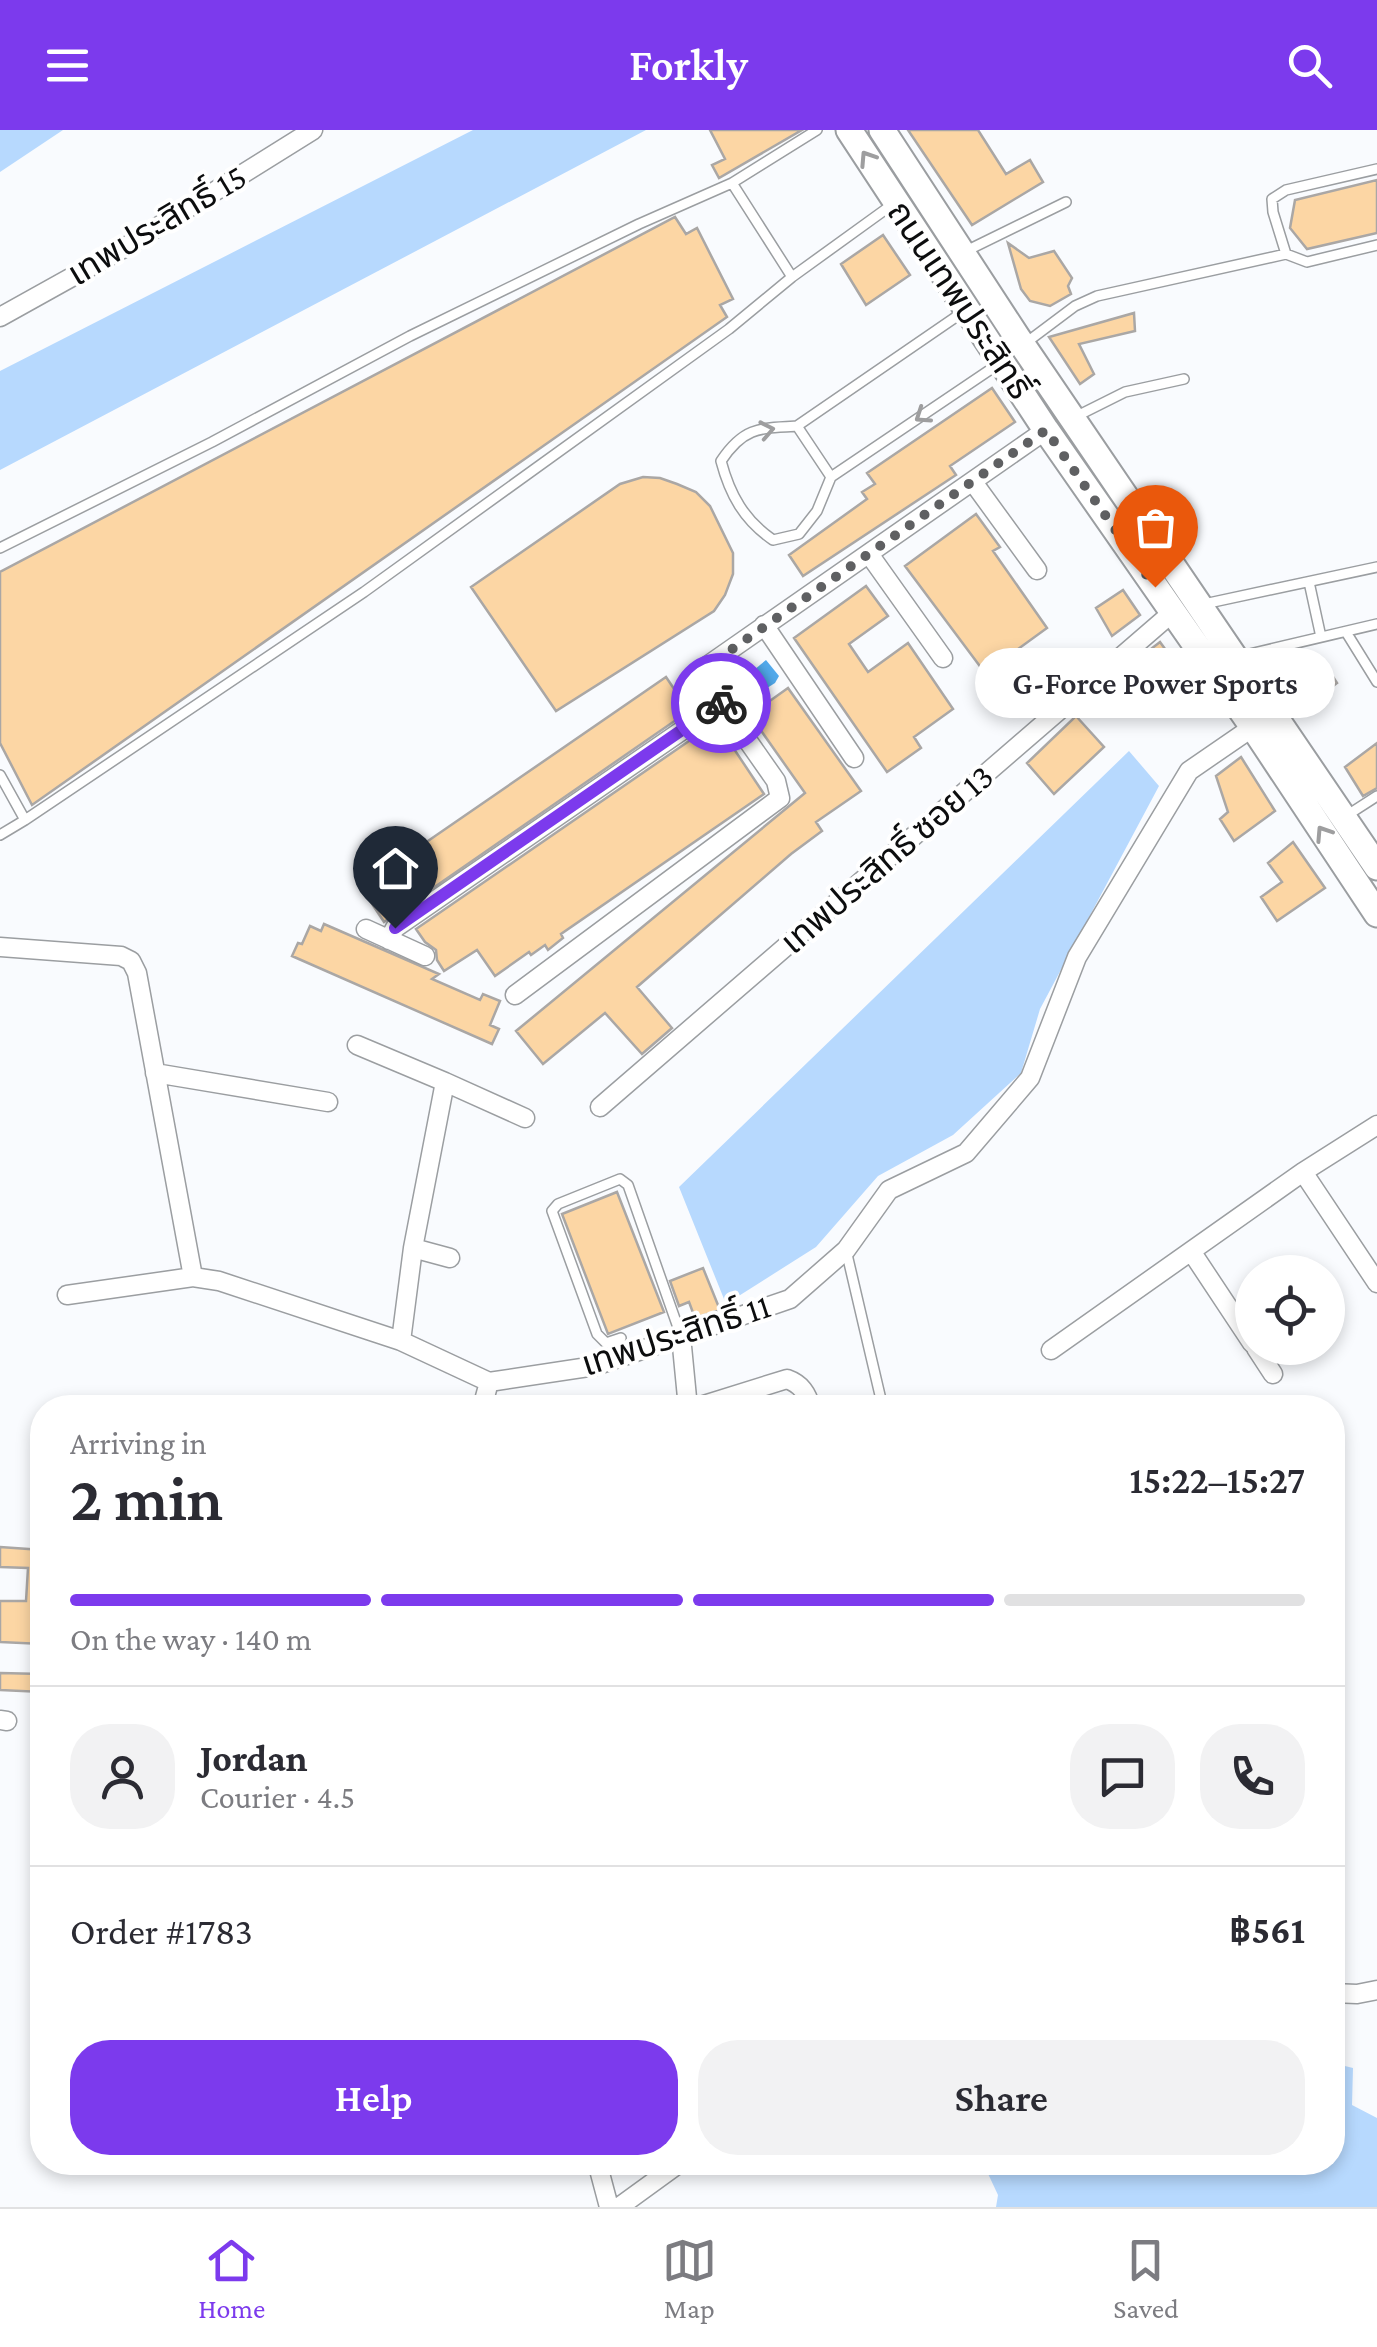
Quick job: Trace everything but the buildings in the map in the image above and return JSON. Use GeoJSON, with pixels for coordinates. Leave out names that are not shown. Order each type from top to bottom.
{"type":"FeatureCollection","features":[{"type":"Feature","properties":{"kind":"main road","name":"ถนนเทพประสิทธิ์"},"geometry":{"type":"LineString","coordinates":[[849,130],[968,309],[1072,418],[1377,867]]}},
{"type":"Feature","properties":{"kind":"main road","name":"ถนนเทพประสิทธิ์"},"geometry":{"type":"LineString","coordinates":[[882,130],[962,253],[1046,430],[1254,728],[1377,914]]}},
{"type":"Feature","properties":{"kind":"street","name":"เทพประสิทธิ์ 15"},"geometry":{"type":"LineString","coordinates":[[0,317],[124,248],[313,130]]}},
{"type":"Feature","properties":{"kind":"street"},"geometry":{"type":"LineString","coordinates":[[516,995],[780,798],[776,781],[706,682],[708,666],[1046,430]]}},
{"type":"Feature","properties":{"kind":"street"},"geometry":{"type":"LineString","coordinates":[[973,482],[1038,570]]}},
{"type":"Feature","properties":{"kind":"street"},"geometry":{"type":"LineString","coordinates":[[868,554],[944,658]]}},
{"type":"Feature","properties":{"kind":"street","name":"เทพประสิทธิ์ ซอย 13"},"geometry":{"type":"LineString","coordinates":[[600,1106],[1173,612]]}},
{"type":"Feature","properties":{"kind":"street"},"geometry":{"type":"LineString","coordinates":[[764,625],[854,758]]}},
{"type":"Feature","properties":{"kind":"street"},"geometry":{"type":"LineString","coordinates":[[389,940],[395,928],[722,704]]}},
{"type":"Feature","properties":{"kind":"street","name":"เทพประสิทธิ์ 11"},"geometry":{"type":"LineString","coordinates":[[489,1382],[594,1366],[790,1299],[846,1250],[890,1190],[966,1153],[1030,1078],[1077,957],[1189,771],[1254,728]]}},
{"type":"Feature","properties":{"kind":"street"},"geometry":{"type":"LineString","coordinates":[[366,929],[425,956]]}},
{"type":"Feature","properties":{"kind":"street"},"geometry":{"type":"LineString","coordinates":[[0,947],[121,956],[132,961],[193,1276]]}},
{"type":"Feature","properties":{"kind":"street"},"geometry":{"type":"LineString","coordinates":[[357,1045],[524,1118]]}},
{"type":"Feature","properties":{"kind":"street"},"geometry":{"type":"LineString","coordinates":[[155,1073],[328,1102]]}},
{"type":"Feature","properties":{"kind":"street"},"geometry":{"type":"LineString","coordinates":[[401,1341],[445,1082]]}},
{"type":"Feature","properties":{"kind":"street"},"geometry":{"type":"LineString","coordinates":[[1051,1350],[1377,1124]]}},
{"type":"Feature","properties":{"kind":"street"},"geometry":{"type":"LineString","coordinates":[[1303,1172],[1377,1283]]}},
{"type":"Feature","properties":{"kind":"street"},"geometry":{"type":"LineString","coordinates":[[414,1248],[450,1258]]}},
{"type":"Feature","properties":{"kind":"street"},"geometry":{"type":"LineString","coordinates":[[1191,1252],[1235,1317]]}},
{"type":"Feature","properties":{"kind":"street"},"geometry":{"type":"LineString","coordinates":[[67,1295],[193,1276],[220,1281],[401,1341],[489,1382],[486,1395]]}},
{"type":"Feature","properties":{"kind":"street"},"geometry":{"type":"LineString","coordinates":[[681,1336],[689,1395]]}},
{"type":"Feature","properties":{"kind":"street"},"geometry":{"type":"LineString","coordinates":[[1267,1365],[1273,1374]]}},
{"type":"Feature","properties":{"kind":"street"},"geometry":{"type":"LineString","coordinates":[[734,1395],[787,1379],[798,1383],[807,1395]]}},
{"type":"Feature","properties":{"kind":"street"},"geometry":{"type":"LineString","coordinates":[[1345,1994],[1377,1990]]}},
{"type":"Feature","properties":{"kind":"street"},"geometry":{"type":"LineString","coordinates":[[600,2175],[609,2207]]}},
{"type":"Feature","properties":{"kind":"street"},"geometry":{"type":"LineString","coordinates":[[619,2207],[663,2175]]}},
{"type":"Feature","properties":{"kind":"lane"},"geometry":{"type":"LineString","coordinates":[[0,548],[212,442],[410,336],[732,183],[817,130]]}},
{"type":"Feature","properties":{"kind":"lane"},"geometry":{"type":"LineString","coordinates":[[1286,254],[1272,199],[1286,190],[1377,169]]}},
{"type":"Feature","properties":{"kind":"lane"},"geometry":{"type":"LineString","coordinates":[[732,183],[792,277]]}},
{"type":"Feature","properties":{"kind":"lane"},"geometry":{"type":"LineString","coordinates":[[0,835],[364,592],[729,329],[792,277],[895,202]]}},
{"type":"Feature","properties":{"kind":"lane"},"geometry":{"type":"LineString","coordinates":[[962,253],[1066,202]]}},
{"type":"Feature","properties":{"kind":"lane"},"geometry":{"type":"LineString","coordinates":[[968,309],[796,426],[764,428],[735,439],[720,461],[728,488],[752,526],[773,540],[799,534],[818,512],[831,478],[1075,306],[1097,296],[1286,254],[1307,262],[1377,245]]}},
{"type":"Feature","properties":{"kind":"lane"},"geometry":{"type":"LineString","coordinates":[[1072,418],[1125,392],[1184,379]]}},
{"type":"Feature","properties":{"kind":"lane"},"geometry":{"type":"LineString","coordinates":[[796,426],[831,478]]}},
{"type":"Feature","properties":{"kind":"lane"},"geometry":{"type":"LineString","coordinates":[[1199,605],[1377,567]]}},
{"type":"Feature","properties":{"kind":"lane"},"geometry":{"type":"LineString","coordinates":[[1309,582],[1321,638]]}},
{"type":"Feature","properties":{"kind":"lane"},"geometry":{"type":"LineString","coordinates":[[1234,658],[1377,624]]}},
{"type":"Feature","properties":{"kind":"lane"},"geometry":{"type":"LineString","coordinates":[[1346,632],[1377,682]]}},
{"type":"Feature","properties":{"kind":"lane"},"geometry":{"type":"LineString","coordinates":[[0,775],[25,820]]}},
{"type":"Feature","properties":{"kind":"lane"},"geometry":{"type":"LineString","coordinates":[[1343,817],[1377,796]]}},
{"type":"Feature","properties":{"kind":"lane"},"geometry":{"type":"LineString","coordinates":[[621,1338],[606,1343],[597,1334],[552,1211],[558,1204],[620,1179],[628,1186],[681,1336]]}},
{"type":"Feature","properties":{"kind":"lane"},"geometry":{"type":"LineString","coordinates":[[846,1250],[880,1395]]}},
{"type":"Feature","properties":{"kind":"shaded area"},"geometry":{"type":"Polygon","coordinates":[[[0,130],[63,130],[0,172],[0,130]]]}},
{"type":"Feature","properties":{"kind":"shaded area"},"geometry":{"type":"Polygon","coordinates":[[[473,130],[646,130],[0,470],[0,371],[473,130]]]}},
{"type":"Feature","properties":{"kind":"shaded area"},"geometry":{"type":"Polygon","coordinates":[[[1129,751],[1159,786],[1040,1009],[1021,1073],[953,1135],[878,1176],[816,1247],[726,1304],[679,1187],[1129,751]]]}},
{"type":"Feature","properties":{"kind":"shaded area"},"geometry":{"type":"Polygon","coordinates":[[[1345,2066],[1353,2068],[1352,2105],[1377,2118],[1377,2207],[996,2207],[998,2195],[989,2175],[1345,2175],[1345,2066]]]}},
{"type":"Feature","properties":{"kind":"water"},"geometry":{"type":"Polygon","coordinates":[[[766,660],[779,676],[756,695],[749,674],[766,660]]]}},
{"type":"Feature","properties":{"kind":"way so far"},"geometry":{"type":"LineString","coordinates":[[721,703],[706,682],[708,666],[1046,430],[1155,587]]}},
{"type":"Feature","properties":{"kind":"place","name":"G-Force Power Sports"},"geometry":{"type":"Point","coordinates":[1155,587]}},
{"type":"Feature","properties":{"kind":"route"},"geometry":{"type":"LineString","coordinates":[[395,928],[721,703]]}}]}
